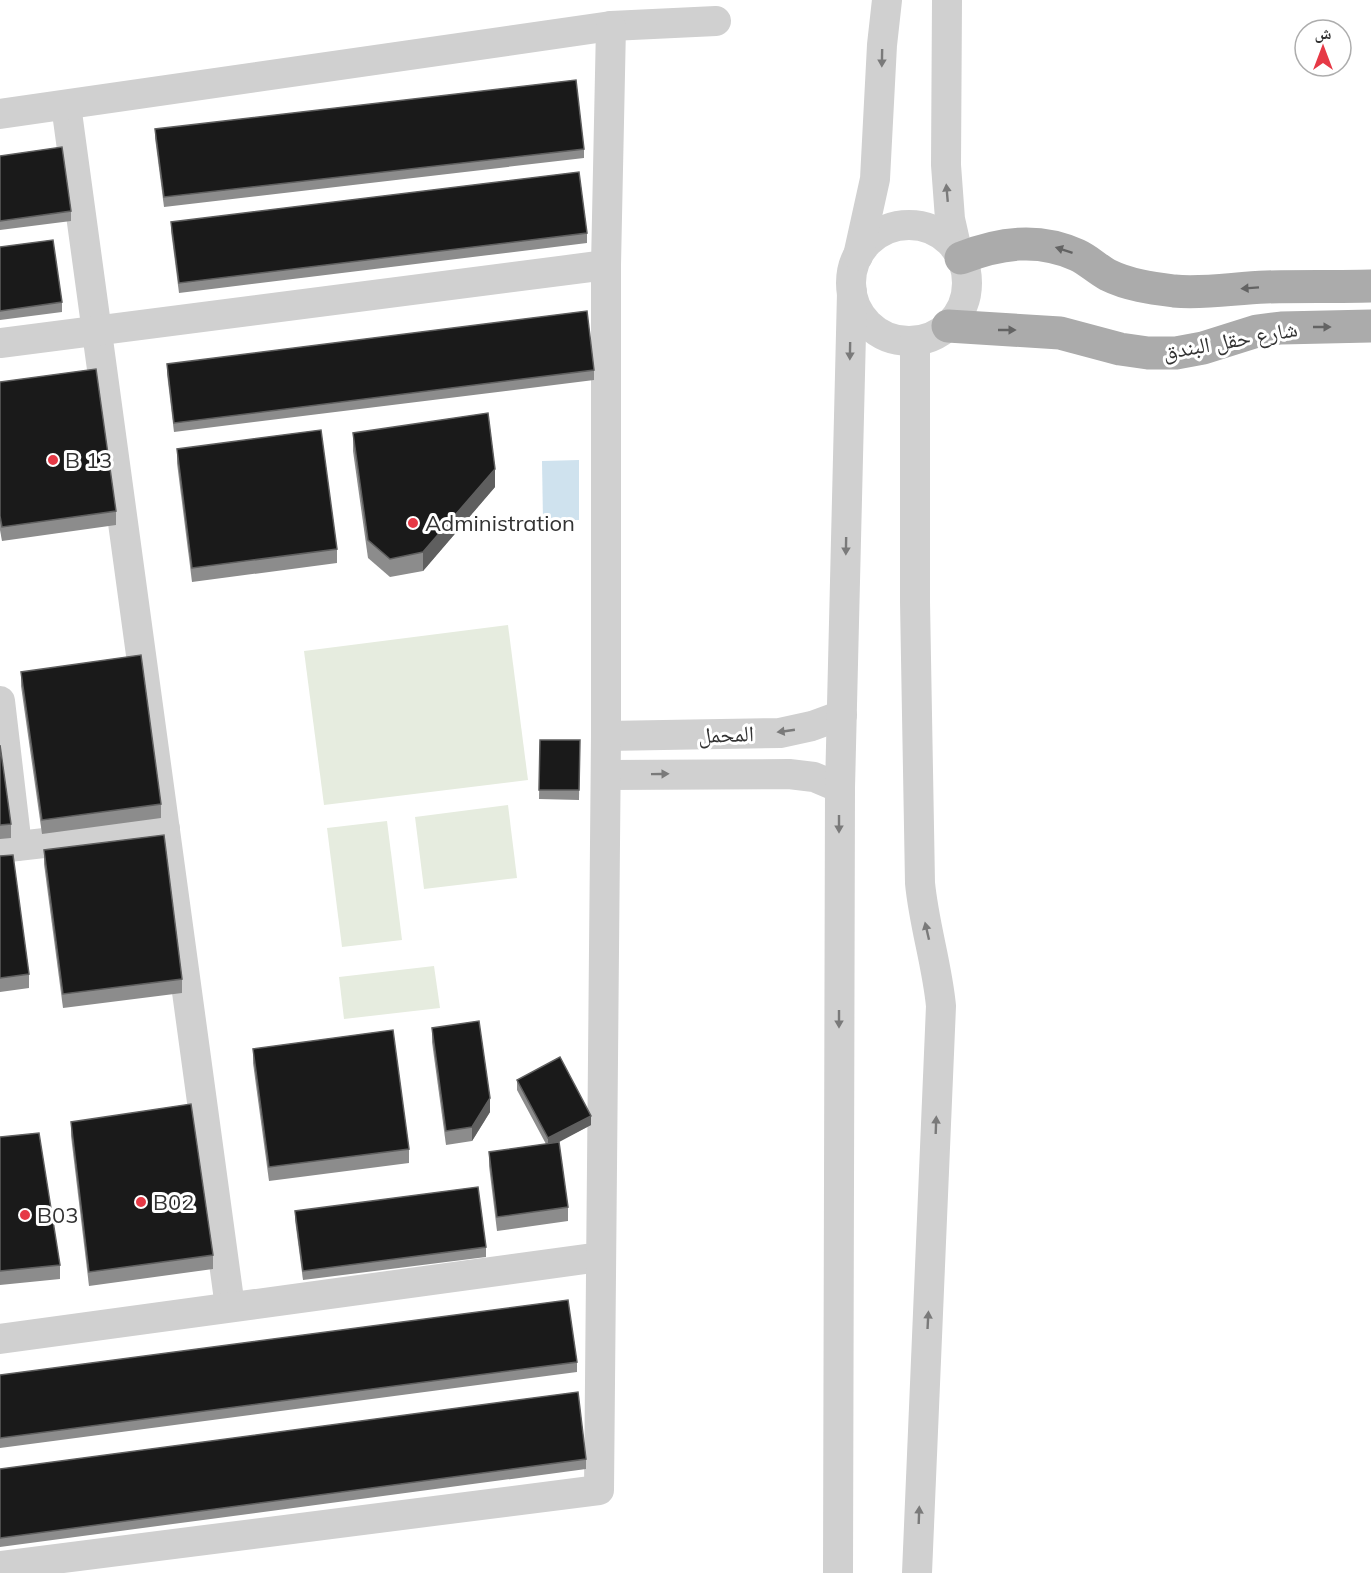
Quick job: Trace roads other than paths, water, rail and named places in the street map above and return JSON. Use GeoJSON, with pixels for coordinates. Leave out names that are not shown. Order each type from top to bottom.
{"type":"FeatureCollection","features":[{"type":"Feature","properties":{"kind":"main road","name":"شارع حقل البندق"},"geometry":{"type":"LineString","coordinates":[[959,254],[1007,244],[1031,243],[1055,247],[1077,255],[1108,275],[1142,287],[1178,291],[1371,286]]}},
{"type":"Feature","properties":{"kind":"main road","name":"شارع حقل البندق"},"geometry":{"type":"LineString","coordinates":[[948,326],[1060,333],[1120,349],[1148,353],[1176,353],[1203,348],[1229,338],[1265,330],[1371,326]]}},
{"type":"Feature","properties":{"kind":"street"},"geometry":{"type":"LineString","coordinates":[[838,1573],[840,788],[852,292],[853,268],[858,256],[875,179],[886,0]]}},
{"type":"Feature","properties":{"kind":"street"},"geometry":{"type":"LineString","coordinates":[[852,292],[861,315],[878,332],[890,338],[915,341],[927,338],[948,326],[962,308],[968,286],[967,272],[959,254],[950,219],[946,165],[947,0]]}},
{"type":"Feature","properties":{"kind":"street"},"geometry":{"type":"LineString","coordinates":[[0,114],[610,26],[716,21]]}},
{"type":"Feature","properties":{"kind":"street"},"geometry":{"type":"LineString","coordinates":[[0,1566],[598,1490],[606,775],[606,265],[610,26]]}},
{"type":"Feature","properties":{"kind":"street"},"geometry":{"type":"LineString","coordinates":[[66,105],[230,1307]]}},
{"type":"Feature","properties":{"kind":"street"},"geometry":{"type":"LineString","coordinates":[[858,256],[868,242],[881,232],[897,226],[914,225],[946,238],[959,254]]}},
{"type":"Feature","properties":{"kind":"street"},"geometry":{"type":"LineString","coordinates":[[0,343],[606,265]]}},
{"type":"Feature","properties":{"kind":"street"},"geometry":{"type":"LineString","coordinates":[[915,341],[915,602],[920,883],[922,908],[937,973],[940,1006],[917,1573]]}},
{"type":"Feature","properties":{"kind":"street"},"geometry":{"type":"LineString","coordinates":[[0,701],[9,847],[165,829]]}},
{"type":"Feature","properties":{"kind":"street","name":"المحمل"},"geometry":{"type":"LineString","coordinates":[[606,736],[795,730],[827,722],[842,715]]}},
{"type":"Feature","properties":{"kind":"street"},"geometry":{"type":"LineString","coordinates":[[754,774],[755,733]]}},
{"type":"Feature","properties":{"kind":"street","name":"المحمل"},"geometry":{"type":"LineString","coordinates":[[606,775],[789,774],[814,777],[840,788]]}},
{"type":"Feature","properties":{"kind":"street"},"geometry":{"type":"LineString","coordinates":[[0,1339],[600,1257]]}},
{"type":"Feature","properties":{"kind":"water"},"geometry":{"type":"Polygon","coordinates":[[[579,460],[579,520],[543,521],[542,461],[579,460]]]}},
{"type":"Feature","properties":{"kind":"place","name":"B 13"},"geometry":{"type":"Point","coordinates":[53,460]}},
{"type":"Feature","properties":{"kind":"place","name":"Administration"},"geometry":{"type":"Point","coordinates":[413,523]}},
{"type":"Feature","properties":{"kind":"place","name":"B02"},"geometry":{"type":"Point","coordinates":[141,1202]}},
{"type":"Feature","properties":{"kind":"place","name":"B03"},"geometry":{"type":"Point","coordinates":[25,1215]}}]}
